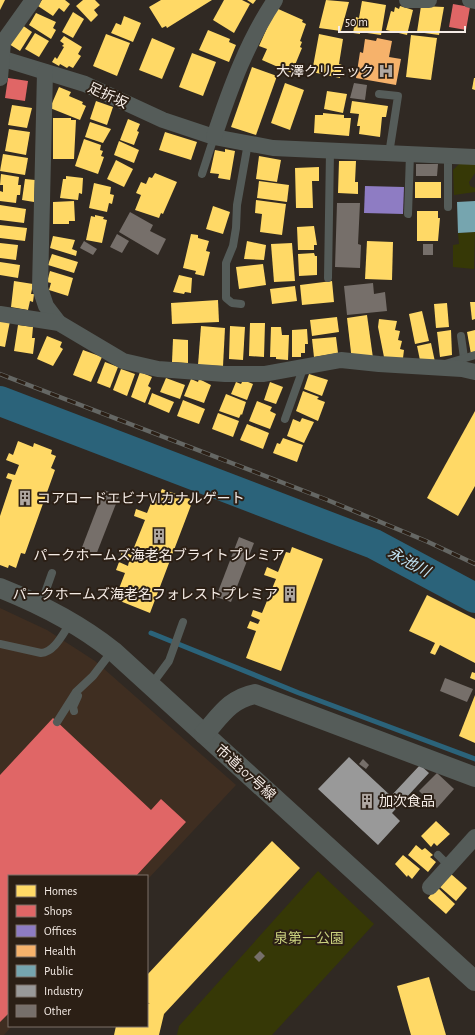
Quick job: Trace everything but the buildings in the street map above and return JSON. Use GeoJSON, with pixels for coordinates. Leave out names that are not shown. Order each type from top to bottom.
{"type":"FeatureCollection","features":[{"type":"Feature","properties":{"kind":"street"},"geometry":{"type":"LineString","coordinates":[[0,78],[3,42],[32,0]]}},
{"type":"Feature","properties":{"kind":"street"},"geometry":{"type":"LineString","coordinates":[[214,137],[235,75],[264,16],[275,0]]}},
{"type":"Feature","properties":{"kind":"street"},"geometry":{"type":"LineString","coordinates":[[407,0],[429,0]]}},
{"type":"Feature","properties":{"kind":"street"},"geometry":{"type":"LineString","coordinates":[[470,0],[475,0]]}},
{"type":"Feature","properties":{"kind":"street","name":"足折坂"},"geometry":{"type":"LineString","coordinates":[[1,58],[85,84],[163,120],[214,137],[273,148],[330,152],[475,157]]}},
{"type":"Feature","properties":{"kind":"street"},"geometry":{"type":"LineString","coordinates":[[45,72],[40,288],[46,306],[59,323]]}},
{"type":"Feature","properties":{"kind":"street"},"geometry":{"type":"LineString","coordinates":[[0,314],[59,323],[123,360],[158,369],[225,374],[264,374],[341,360],[433,369],[462,369],[475,372]]}},
{"type":"Feature","properties":{"kind":"street","name":"市道307号線"},"geometry":{"type":"LineString","coordinates":[[0,588],[41,604],[71,622],[113,651],[152,684],[204,734],[475,981]]}},
{"type":"Feature","properties":{"kind":"street"},"geometry":{"type":"LineString","coordinates":[[204,734],[231,703],[243,696],[255,694],[475,777]]}},
{"type":"Feature","properties":{"kind":"street"},"geometry":{"type":"LineString","coordinates":[[430,887],[443,861],[475,837]]}},
{"type":"Feature","properties":{"kind":"lane"},"geometry":{"type":"LineString","coordinates":[[379,94],[398,96],[389,154]]}},
{"type":"Feature","properties":{"kind":"lane"},"geometry":{"type":"LineString","coordinates":[[202,174],[214,137]]}},
{"type":"Feature","properties":{"kind":"lane"},"geometry":{"type":"LineString","coordinates":[[241,304],[232,303],[226,298],[224,287],[226,263],[233,246],[236,228],[237,205],[248,143]]}},
{"type":"Feature","properties":{"kind":"lane"},"geometry":{"type":"LineString","coordinates":[[328,278],[330,152]]}},
{"type":"Feature","properties":{"kind":"lane"},"geometry":{"type":"LineString","coordinates":[[408,214],[410,154]]}},
{"type":"Feature","properties":{"kind":"lane"},"geometry":{"type":"LineString","coordinates":[[448,156],[448,207]]}},
{"type":"Feature","properties":{"kind":"lane"},"geometry":{"type":"LineString","coordinates":[[461,336],[464,358]]}},
{"type":"Feature","properties":{"kind":"lane"},"geometry":{"type":"LineString","coordinates":[[433,369],[475,355]]}},
{"type":"Feature","properties":{"kind":"lane"},"geometry":{"type":"LineString","coordinates":[[285,418],[304,366]]}},
{"type":"Feature","properties":{"kind":"lane"},"geometry":{"type":"LineString","coordinates":[[41,604],[52,573]]}},
{"type":"Feature","properties":{"kind":"lane"},"geometry":{"type":"LineString","coordinates":[[0,644],[40,653],[46,652],[53,647],[71,622]]}},
{"type":"Feature","properties":{"kind":"lane"},"geometry":{"type":"LineString","coordinates":[[152,684],[166,666],[175,647],[183,622]]}},
{"type":"Feature","properties":{"kind":"lane"},"geometry":{"type":"LineString","coordinates":[[74,711],[73,707],[75,701],[113,651]]}},
{"type":"Feature","properties":{"kind":"lane"},"geometry":{"type":"LineString","coordinates":[[57,722],[76,692],[93,676]]}},
{"type":"Feature","properties":{"kind":"shaded area"},"geometry":{"type":"Polygon","coordinates":[[[0,608],[47,630],[95,661],[236,785],[148,879],[148,875],[8,875],[8,1027],[11,1027],[4,1035],[0,1035],[0,608]]]}},
{"type":"Feature","properties":{"kind":"green space"},"geometry":{"type":"Polygon","coordinates":[[[460,163],[475,164],[475,173],[469,182],[470,186],[475,188],[475,192],[454,195],[453,170],[460,163]]]}},
{"type":"Feature","properties":{"kind":"green space"},"geometry":{"type":"Polygon","coordinates":[[[475,232],[474,269],[453,267],[453,245],[459,244],[458,233],[475,232]]]}},
{"type":"Feature","properties":{"kind":"green space","name":"泉第一公園"},"geometry":{"type":"Polygon","coordinates":[[[318,871],[374,924],[272,1035],[177,1035],[179,1026],[318,871]]]}},
{"type":"Feature","properties":{"kind":"waterway","name":"永池川"},"geometry":{"type":"LineString","coordinates":[[0,401],[374,544],[475,598]]}},
{"type":"Feature","properties":{"kind":"waterway"},"geometry":{"type":"LineString","coordinates":[[151,633],[299,693],[475,759]]}},
{"type":"Feature","properties":{"kind":"railway"},"geometry":{"type":"LineString","coordinates":[[0,374],[325,499],[426,541],[475,564]]}},
{"type":"Feature","properties":{"kind":"place","name":"大澤クリニック"},"geometry":{"type":"Point","coordinates":[386,71]}},
{"type":"Feature","properties":{"kind":"place","name":"コアロードエビナVIカナルゲート"},"geometry":{"type":"Point","coordinates":[25,498]}},
{"type":"Feature","properties":{"kind":"place","name":"パークホームズ海老名ブライトプレミア"},"geometry":{"type":"Point","coordinates":[159,536]}},
{"type":"Feature","properties":{"kind":"place","name":"パークホームズ海老名フォレストプレミア"},"geometry":{"type":"Point","coordinates":[290,594]}},
{"type":"Feature","properties":{"kind":"place","name":"加次食品"},"geometry":{"type":"Point","coordinates":[367,801]}}]}
